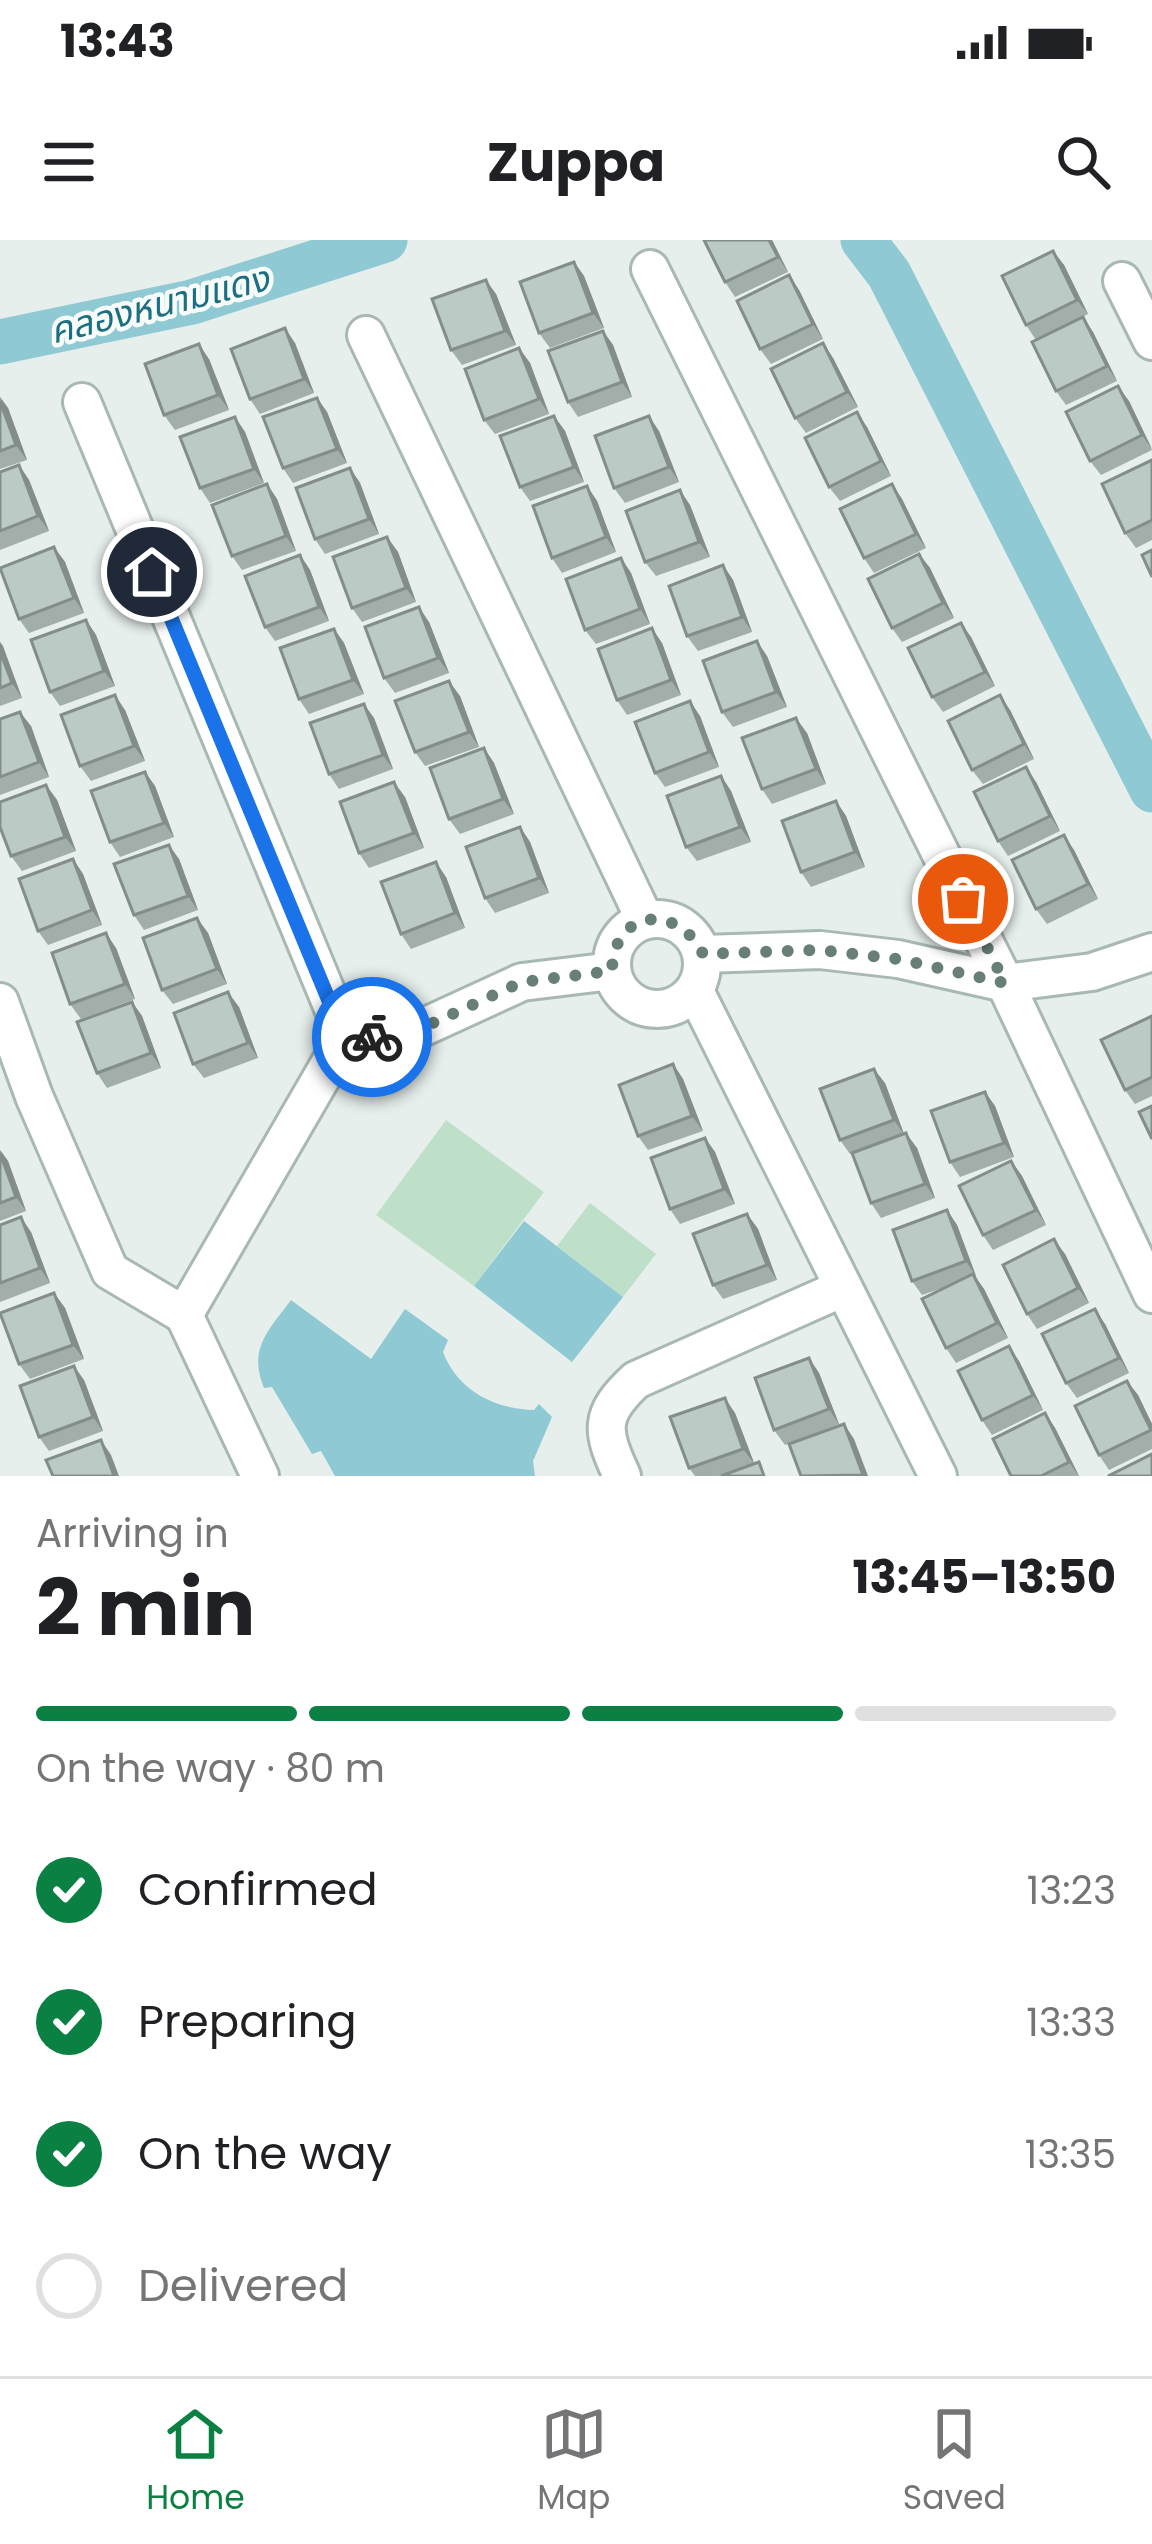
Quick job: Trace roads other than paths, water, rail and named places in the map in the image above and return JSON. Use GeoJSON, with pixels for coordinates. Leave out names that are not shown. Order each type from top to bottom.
{"type":"FeatureCollection","features":[{"type":"Feature","properties":{"kind":"street"},"geometry":{"type":"LineString","coordinates":[[650,268],[1005,983],[1152,1294]]}},
{"type":"Feature","properties":{"kind":"street"},"geometry":{"type":"LineString","coordinates":[[1122,281],[1152,341]]}},
{"type":"Feature","properties":{"kind":"street"},"geometry":{"type":"LineString","coordinates":[[367,335],[645,920]]}},
{"type":"Feature","properties":{"kind":"street"},"geometry":{"type":"LineString","coordinates":[[82,402],[344,1037]]}},
{"type":"Feature","properties":{"kind":"street"},"geometry":{"type":"LineString","coordinates":[[645,920],[678,923],[694,936],[703,954],[700,981],[682,1004],[652,1010],[626,998],[612,971],[612,958],[623,934],[645,920]]}},
{"type":"Feature","properties":{"kind":"street"},"geometry":{"type":"LineString","coordinates":[[703,954],[820,950],[898,959],[1005,983],[1091,972],[1135,958]]}},
{"type":"Feature","properties":{"kind":"street"},"geometry":{"type":"LineString","coordinates":[[344,1037],[400,1038],[522,982],[612,971]]}},
{"type":"Feature","properties":{"kind":"street"},"geometry":{"type":"LineString","coordinates":[[695,991],[938,1476]]}},
{"type":"Feature","properties":{"kind":"street"},"geometry":{"type":"LineString","coordinates":[[0,1002],[34,1096],[110,1271],[184,1315],[260,1476]]}},
{"type":"Feature","properties":{"kind":"street"},"geometry":{"type":"LineString","coordinates":[[184,1315],[344,1037]]}},
{"type":"Feature","properties":{"kind":"street"},"geometry":{"type":"LineString","coordinates":[[622,1476],[605,1439],[610,1403],[636,1380],[843,1288]]}},
{"type":"Feature","properties":{"kind":"water"},"geometry":{"type":"Polygon","coordinates":[[[524,1221],[623,1297],[572,1362],[474,1286],[524,1221]]]}},
{"type":"Feature","properties":{"kind":"water"},"geometry":{"type":"Polygon","coordinates":[[[291,1300],[371,1359],[405,1309],[448,1340],[443,1352],[450,1366],[479,1395],[505,1406],[534,1410],[539,1404],[552,1417],[533,1461],[535,1476],[335,1476],[321,1451],[312,1454],[272,1387],[264,1388],[260,1374],[263,1341],[291,1300]]]}},
{"type":"Feature","properties":{"kind":"waterway","name":"คลองหนามแดง"},"geometry":{"type":"LineString","coordinates":[[0,342],[192,302],[385,240]]}},
{"type":"Feature","properties":{"kind":"waterway"},"geometry":{"type":"LineString","coordinates":[[863,240],[889,274],[1152,790]]}}]}
